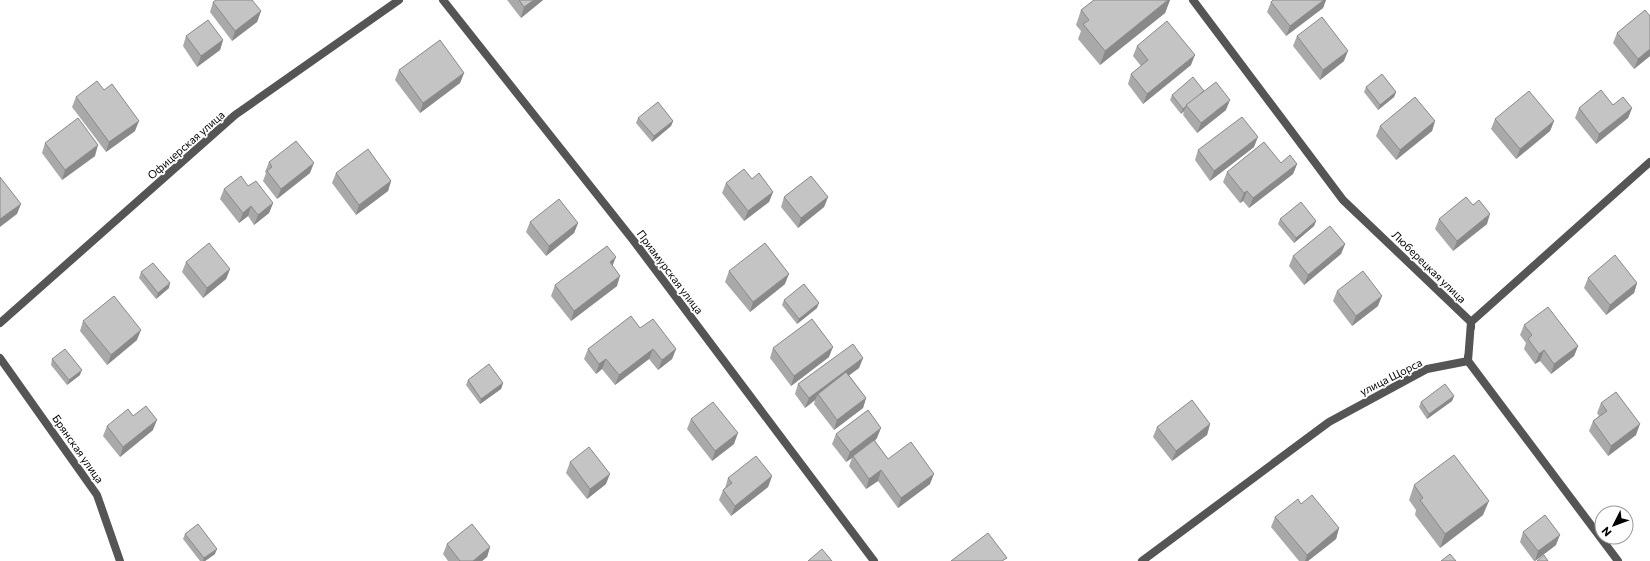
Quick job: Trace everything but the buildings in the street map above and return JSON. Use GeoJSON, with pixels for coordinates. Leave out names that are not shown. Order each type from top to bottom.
{"type":"FeatureCollection","features":[{"type":"Feature","properties":{"kind":"street","name":"Офицерская улица"},"geometry":{"type":"LineString","coordinates":[[0,323],[235,115],[399,0]]}},
{"type":"Feature","properties":{"kind":"street","name":"Приамурская улица"},"geometry":{"type":"LineString","coordinates":[[443,0],[633,240],[874,561]]}},
{"type":"Feature","properties":{"kind":"street","name":"Люберецкая улица"},"geometry":{"type":"LineString","coordinates":[[1193,0],[1344,200],[1471,322]]}},
{"type":"Feature","properties":{"kind":"street"},"geometry":{"type":"LineString","coordinates":[[1618,561],[1468,361],[1471,322],[1650,162]]}},
{"type":"Feature","properties":{"kind":"street","name":"Брянская улица"},"geometry":{"type":"LineString","coordinates":[[0,358],[97,495],[120,561]]}},
{"type":"Feature","properties":{"kind":"street","name":"улица Щорса"},"geometry":{"type":"LineString","coordinates":[[1142,561],[1329,422],[1427,369],[1468,361]]}}]}
